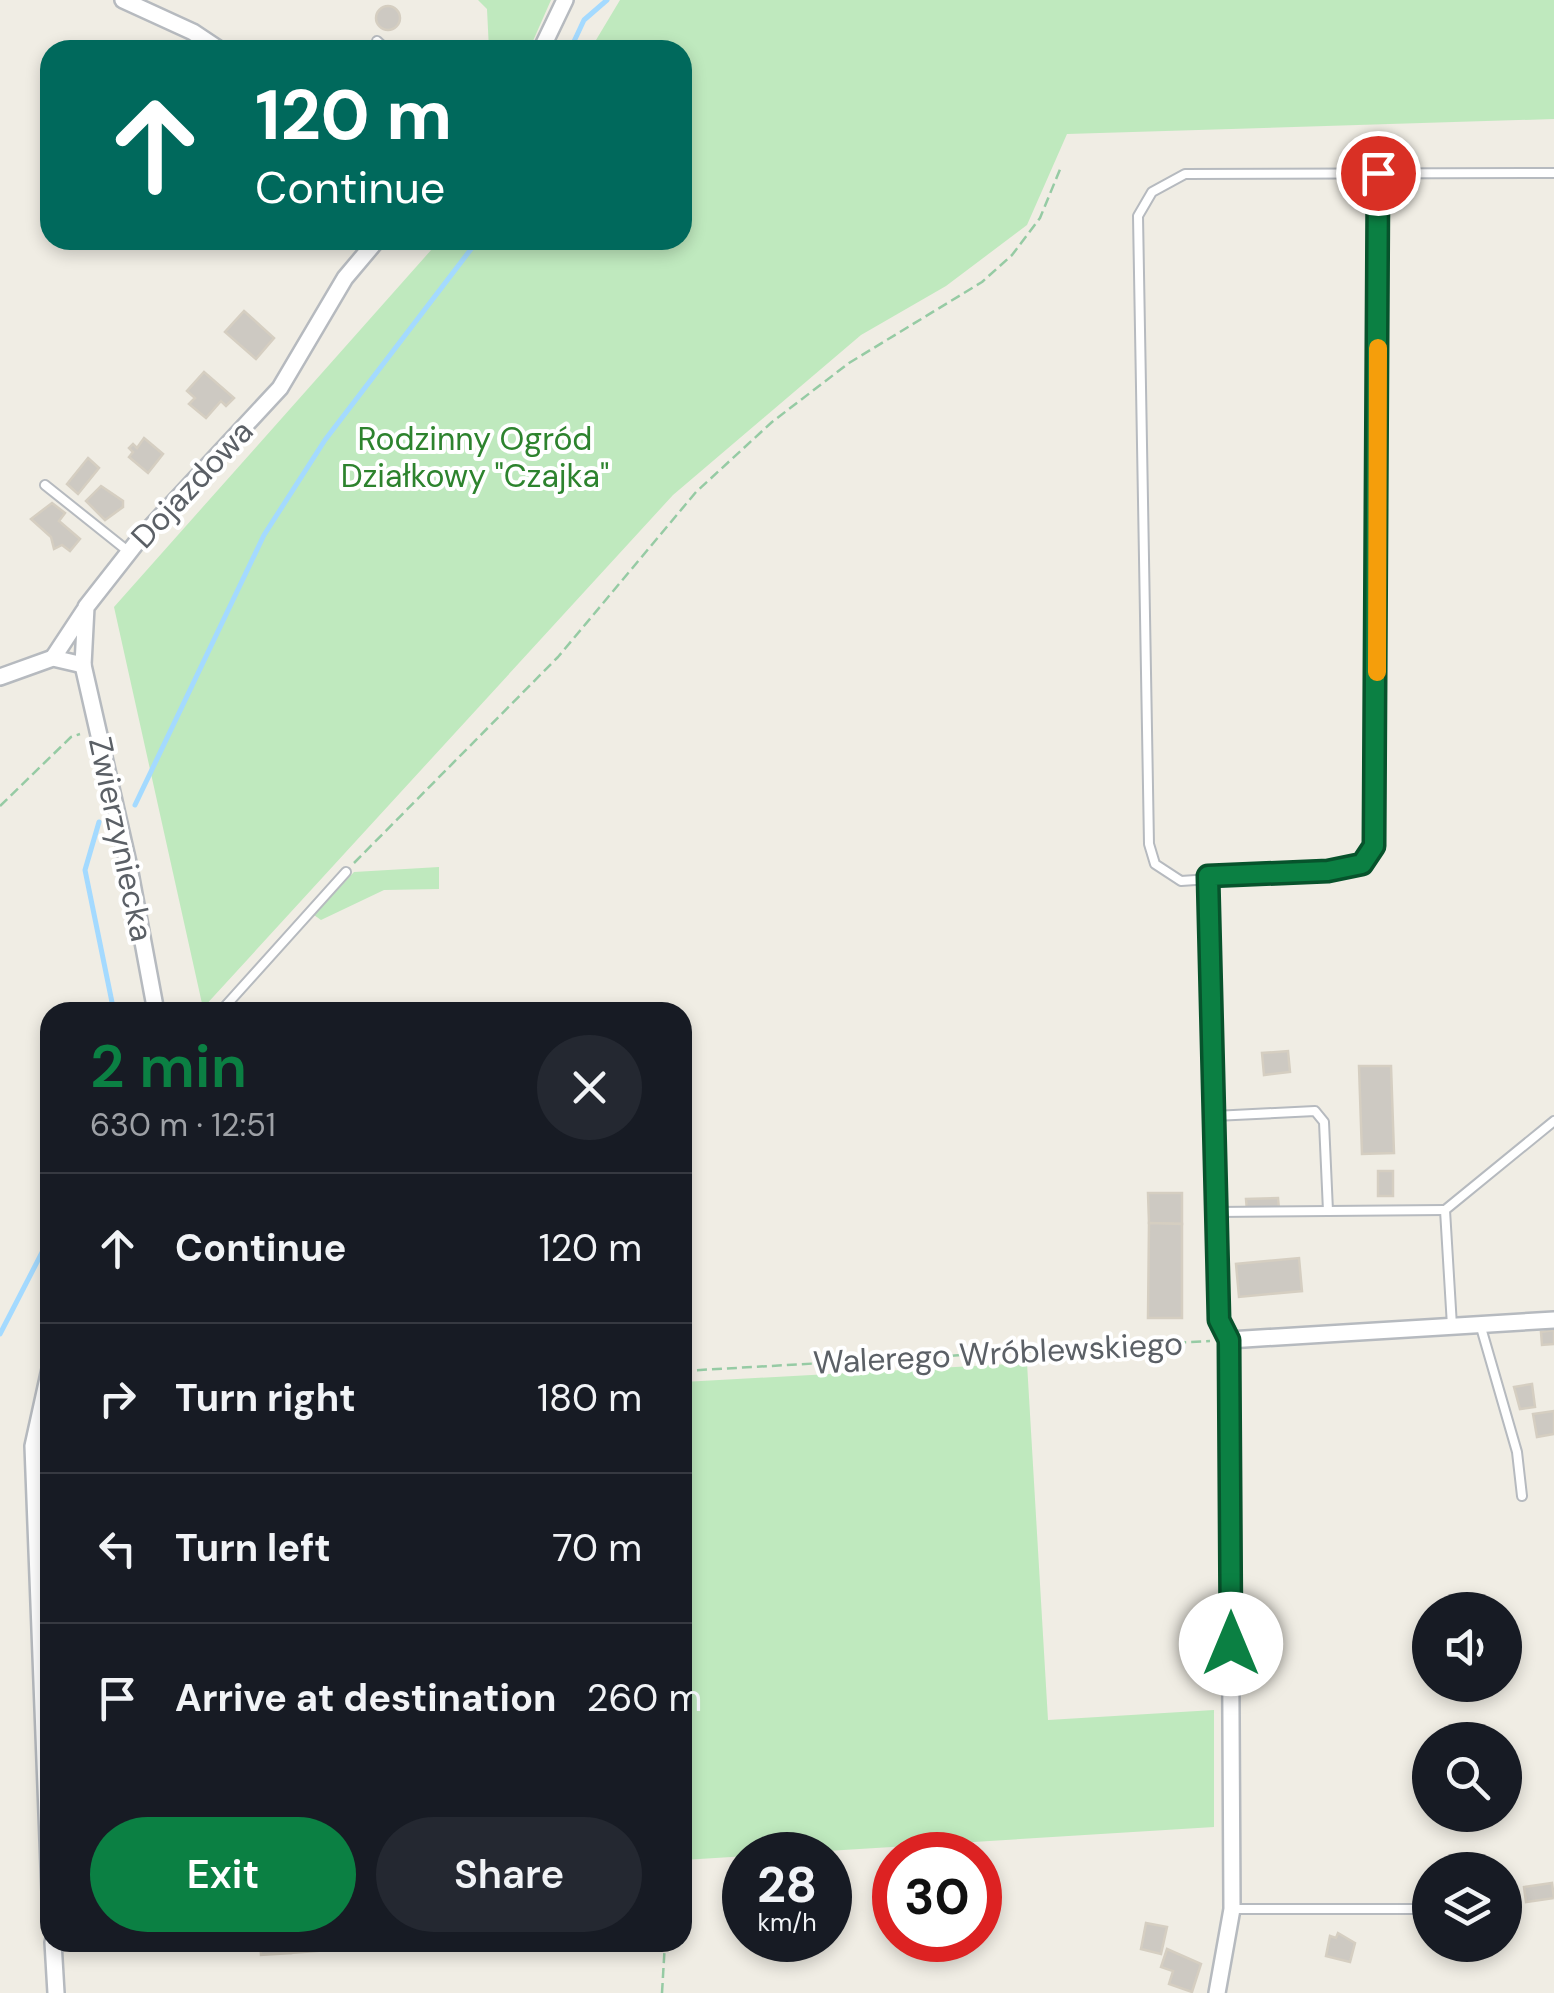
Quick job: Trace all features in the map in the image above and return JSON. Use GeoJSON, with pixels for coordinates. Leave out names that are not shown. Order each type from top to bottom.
{"type":"FeatureCollection","features":[{"type":"Feature","properties":{"kind":"street"},"geometry":{"type":"LineString","coordinates":[[123,0],[206,40]]}},
{"type":"Feature","properties":{"kind":"street"},"geometry":{"type":"LineString","coordinates":[[546,40],[564,0]]}},
{"type":"Feature","properties":{"kind":"street","name":"Dojazdowa"},"geometry":{"type":"LineString","coordinates":[[53,658],[129,552],[280,388],[345,278],[369,250]]}},
{"type":"Feature","properties":{"kind":"street"},"geometry":{"type":"LineString","coordinates":[[0,677],[53,658],[83,666],[86,607]]}},
{"type":"Feature","properties":{"kind":"street","name":"Zwierzyniecka"},"geometry":{"type":"LineString","coordinates":[[83,666],[154,1002]]}},
{"type":"Feature","properties":{"kind":"street","name":"Walerego Wróblewskiego"},"geometry":{"type":"LineString","coordinates":[[1229,1340],[1554,1320]]}},
{"type":"Feature","properties":{"kind":"street"},"geometry":{"type":"LineString","coordinates":[[1216,1993],[1232,1910],[1229,1340]]}},
{"type":"Feature","properties":{"kind":"street"},"geometry":{"type":"LineString","coordinates":[[40,1422],[33,1446],[40,1652]]}},
{"type":"Feature","properties":{"kind":"street"},"geometry":{"type":"LineString","coordinates":[[53,1952],[56,1993]]}},
{"type":"Feature","properties":{"kind":"lane"},"geometry":{"type":"LineString","coordinates":[[1378,173],[1374,846],[1362,864],[1328,871],[1208,876],[1181,881],[1155,864],[1149,844],[1138,216],[1152,192],[1185,174],[1378,173],[1554,173]]}},
{"type":"Feature","properties":{"kind":"lane"},"geometry":{"type":"LineString","coordinates":[[45,484],[129,552]]}},
{"type":"Feature","properties":{"kind":"lane"},"geometry":{"type":"LineString","coordinates":[[229,1002],[346,872]]}},
{"type":"Feature","properties":{"kind":"lane"},"geometry":{"type":"LineString","coordinates":[[1208,876],[1219,1320],[1229,1340]]}},
{"type":"Feature","properties":{"kind":"lane"},"geometry":{"type":"LineString","coordinates":[[1214,1116],[1315,1111],[1324,1122],[1328,1211]]}},
{"type":"Feature","properties":{"kind":"lane"},"geometry":{"type":"LineString","coordinates":[[1216,1212],[1446,1210],[1554,1121]]}},
{"type":"Feature","properties":{"kind":"lane"},"geometry":{"type":"LineString","coordinates":[[1446,1210],[1452,1326]]}},
{"type":"Feature","properties":{"kind":"lane"},"geometry":{"type":"LineString","coordinates":[[1480,1324],[1517,1452],[1522,1496]]}},
{"type":"Feature","properties":{"kind":"lane"},"geometry":{"type":"LineString","coordinates":[[1232,1910],[1412,1909]]}},
{"type":"Feature","properties":{"kind":"path"},"geometry":{"type":"LineString","coordinates":[[346,872],[558,656],[696,492],[772,422],[849,363],[982,282],[1012,255],[1040,218],[1060,167]]}},
{"type":"Feature","properties":{"kind":"path"},"geometry":{"type":"LineString","coordinates":[[0,806],[71,737],[98,728]]}},
{"type":"Feature","properties":{"kind":"path","name":"Walerego Wróblewskiego"},"geometry":{"type":"LineString","coordinates":[[692,1370],[1229,1340]]}},
{"type":"Feature","properties":{"kind":"path"},"geometry":{"type":"LineString","coordinates":[[662,1993],[665,1952]]}},
{"type":"Feature","properties":{"kind":"green space"},"geometry":{"type":"Polygon","coordinates":[[[478,0],[551,0],[533,40],[489,40],[487,9],[478,0]]]}},
{"type":"Feature","properties":{"kind":"green space","name":"Rodzinny Ogród Działkowy \"Czajka\""},"geometry":{"type":"Polygon","coordinates":[[[620,0],[1554,0],[1554,119],[1067,134],[1027,225],[946,286],[861,335],[673,495],[208,1002],[202,1002],[114,607],[431,250],[692,250],[692,40],[596,40],[620,0]]]}},
{"type":"Feature","properties":{"kind":"green space"},"geometry":{"type":"Polygon","coordinates":[[[439,867],[439,889],[384,890],[321,920],[314,915],[354,872],[439,867]]]}},
{"type":"Feature","properties":{"kind":"green space"},"geometry":{"type":"Polygon","coordinates":[[[1027,1363],[1048,1720],[1214,1710],[1214,1827],[1002,1840],[1002,1832],[872,1832],[872,1848],[852,1849],[852,1832],[722,1832],[722,1858],[692,1859],[692,1382],[1027,1363]]]}},
{"type":"Feature","properties":{"kind":"building"},"geometry":{"type":"Polygon","coordinates":[[[388,6],[397,9],[397,27],[388,30],[379,27],[376,18],[379,9],[388,6]]]}},
{"type":"Feature","properties":{"kind":"building"},"geometry":{"type":"Polygon","coordinates":[[[244,311],[274,338],[256,359],[225,332],[244,311]]]}},
{"type":"Feature","properties":{"kind":"building"},"geometry":{"type":"Polygon","coordinates":[[[204,372],[234,398],[226,406],[221,401],[206,418],[189,404],[195,398],[187,391],[204,372]]]}},
{"type":"Feature","properties":{"kind":"building"},"geometry":{"type":"Polygon","coordinates":[[[144,438],[163,454],[148,473],[129,457],[133,452],[129,448],[133,444],[137,448],[144,438]]]}},
{"type":"Feature","properties":{"kind":"building"},"geometry":{"type":"Polygon","coordinates":[[[88,458],[99,468],[78,494],[67,484],[88,458]]]}},
{"type":"Feature","properties":{"kind":"building"},"geometry":{"type":"Polygon","coordinates":[[[101,486],[123,501],[123,507],[105,520],[86,501],[101,486]]]}},
{"type":"Feature","properties":{"kind":"building"},"geometry":{"type":"Polygon","coordinates":[[[52,503],[65,513],[59,521],[80,539],[70,551],[62,545],[54,549],[51,537],[31,519],[52,503]]]}},
{"type":"Feature","properties":{"kind":"building"},"geometry":{"type":"Polygon","coordinates":[[[1288,1051],[1290,1072],[1264,1075],[1262,1053],[1288,1051]]]}},
{"type":"Feature","properties":{"kind":"building"},"geometry":{"type":"Polygon","coordinates":[[[1359,1066],[1391,1066],[1394,1153],[1362,1154],[1359,1066]]]}},
{"type":"Feature","properties":{"kind":"building"},"geometry":{"type":"Polygon","coordinates":[[[1378,1171],[1393,1171],[1393,1196],[1378,1196],[1378,1171]]]}},
{"type":"Feature","properties":{"kind":"building"},"geometry":{"type":"Polygon","coordinates":[[[1148,1193],[1182,1193],[1182,1224],[1149,1223],[1148,1193]]]}},
{"type":"Feature","properties":{"kind":"building"},"geometry":{"type":"Polygon","coordinates":[[[1278,1198],[1279,1209],[1247,1211],[1246,1199],[1278,1198]]]}},
{"type":"Feature","properties":{"kind":"building"},"geometry":{"type":"Polygon","coordinates":[[[1149,1223],[1182,1224],[1182,1318],[1148,1318],[1149,1223]]]}},
{"type":"Feature","properties":{"kind":"building"},"geometry":{"type":"Polygon","coordinates":[[[1299,1258],[1302,1291],[1239,1297],[1236,1264],[1299,1258]]]}},
{"type":"Feature","properties":{"kind":"building"},"geometry":{"type":"Polygon","coordinates":[[[1554,1330],[1554,1344],[1542,1345],[1541,1332],[1554,1330]]]}},
{"type":"Feature","properties":{"kind":"building"},"geometry":{"type":"Polygon","coordinates":[[[1532,1384],[1535,1407],[1520,1409],[1514,1387],[1532,1384]]]}},
{"type":"Feature","properties":{"kind":"building"},"geometry":{"type":"Polygon","coordinates":[[[1554,1411],[1554,1434],[1537,1437],[1533,1414],[1554,1411]]]}},
{"type":"Feature","properties":{"kind":"building"},"geometry":{"type":"Polygon","coordinates":[[[1552,1883],[1554,1898],[1526,1902],[1524,1887],[1552,1883]]]}},
{"type":"Feature","properties":{"kind":"building"},"geometry":{"type":"Polygon","coordinates":[[[1146,1923],[1167,1927],[1161,1954],[1141,1949],[1146,1923]]]}},
{"type":"Feature","properties":{"kind":"building"},"geometry":{"type":"Polygon","coordinates":[[[1338,1933],[1355,1943],[1350,1962],[1326,1956],[1330,1936],[1336,1938],[1338,1933]]]}},
{"type":"Feature","properties":{"kind":"building"},"geometry":{"type":"Polygon","coordinates":[[[1167,1949],[1201,1964],[1192,1992],[1169,1984],[1173,1971],[1161,1967],[1167,1949]]]}},
{"type":"Feature","properties":{"kind":"waterway"},"geometry":{"type":"LineString","coordinates":[[575,40],[584,20],[607,0]]}},
{"type":"Feature","properties":{"kind":"waterway"},"geometry":{"type":"LineString","coordinates":[[135,805],[264,535],[325,440],[470,250]]}},
{"type":"Feature","properties":{"kind":"waterway"},"geometry":{"type":"LineString","coordinates":[[99,822],[85,870],[112,1002]]}},
{"type":"Feature","properties":{"kind":"waterway"},"geometry":{"type":"LineString","coordinates":[[0,1334],[40,1256]]}},
{"type":"Feature","properties":{"kind":"slow traffic"},"geometry":{"type":"LineString","coordinates":[[1377,672],[1378,348]]}},
{"type":"Feature","properties":{"kind":"route"},"geometry":{"type":"LineString","coordinates":[[1231,1644],[1229,1340],[1219,1320],[1208,876],[1328,871],[1362,864],[1374,846],[1378,173]]}}]}
